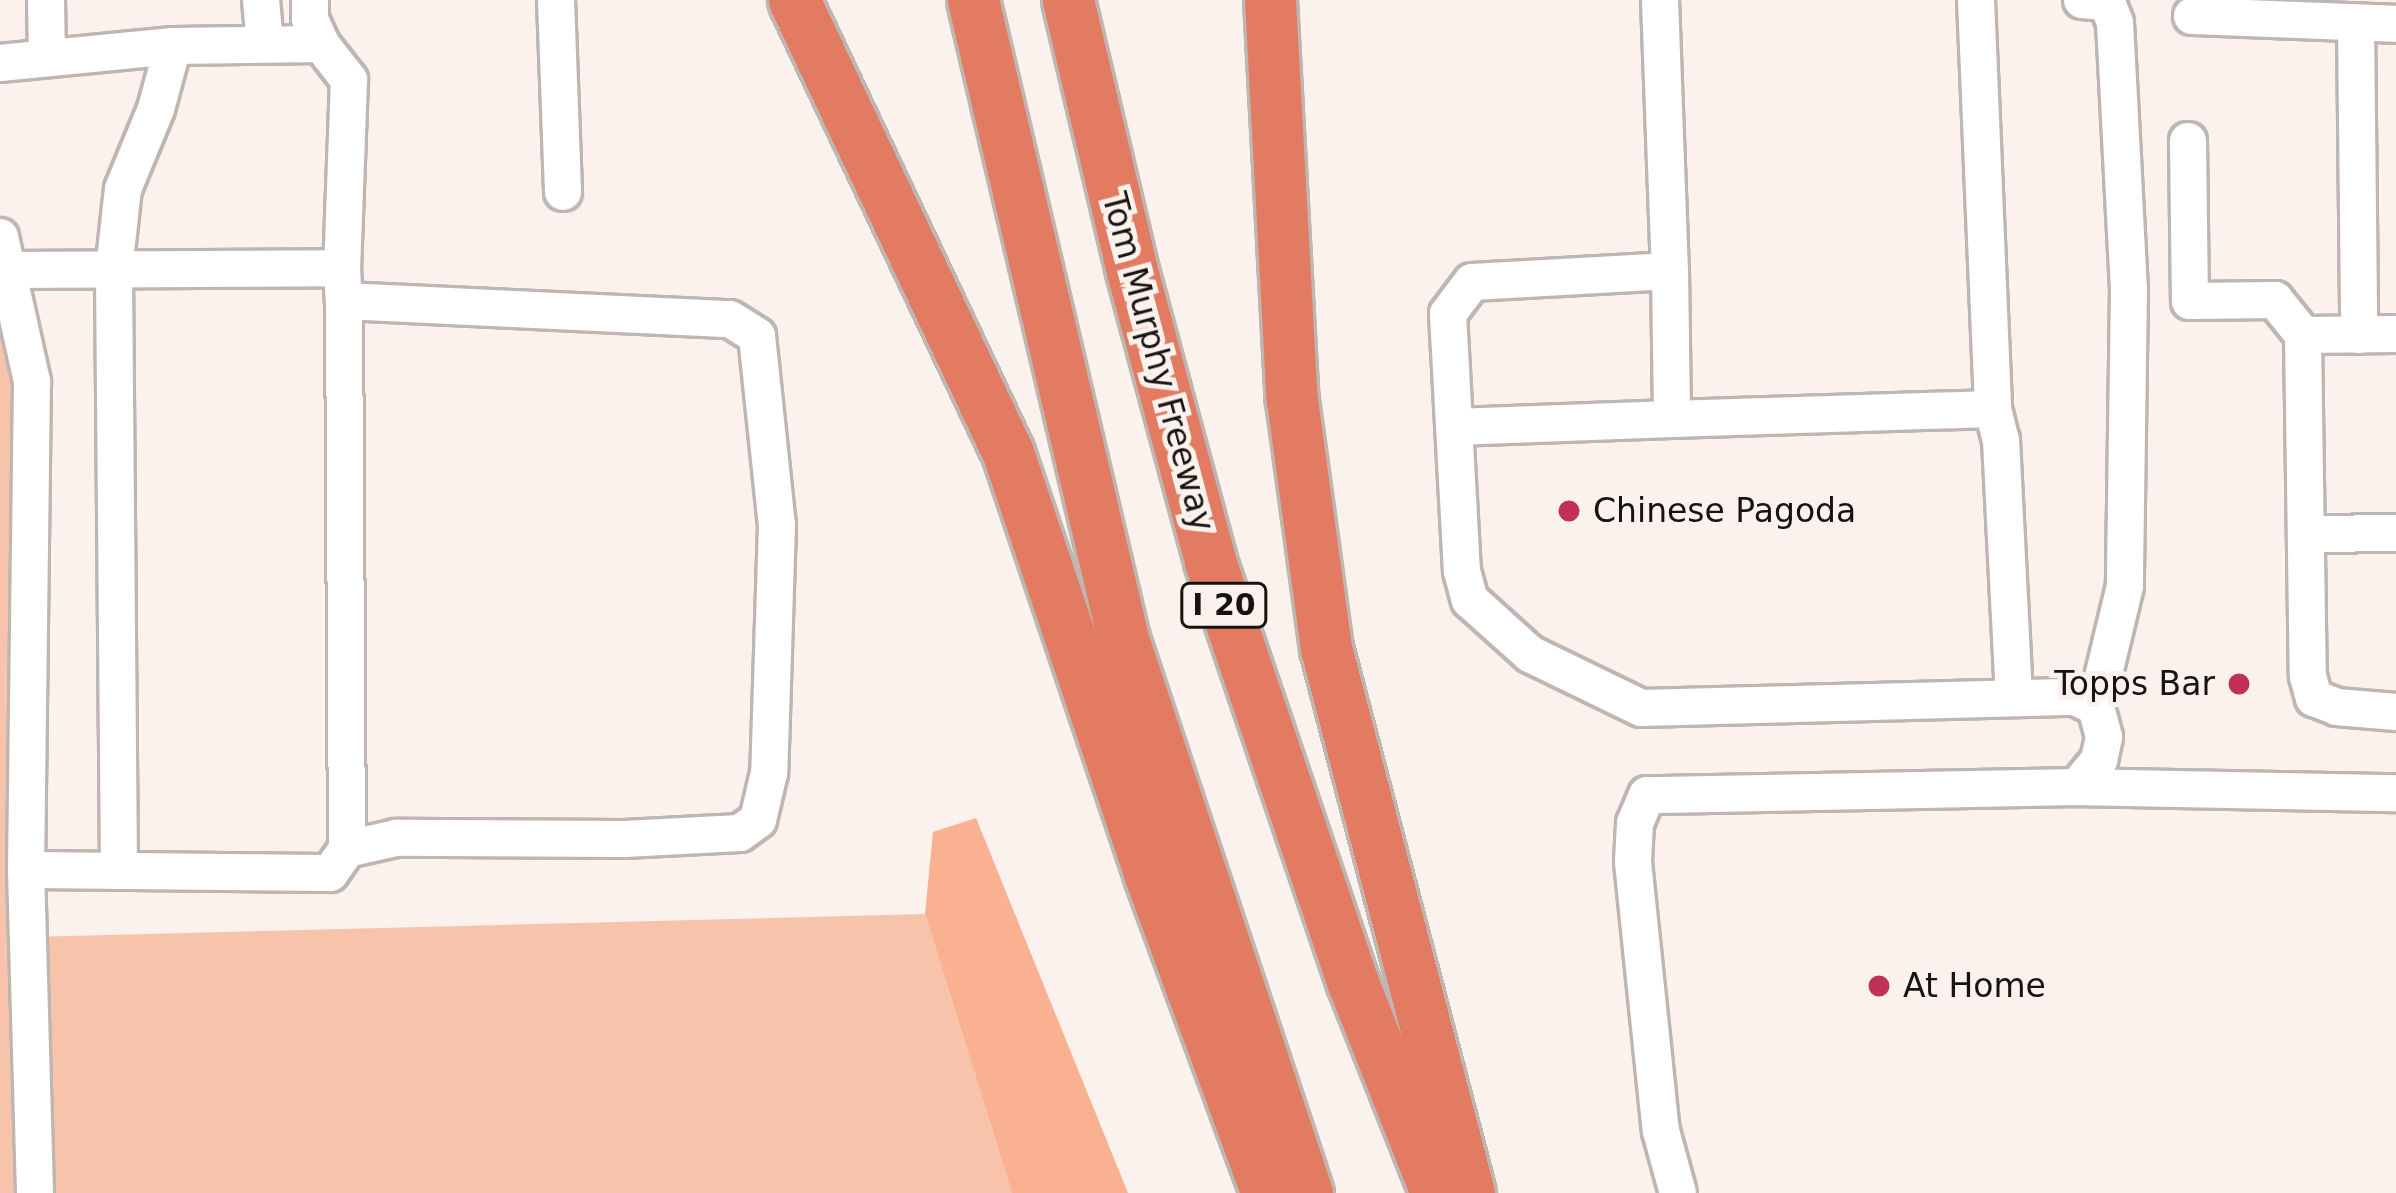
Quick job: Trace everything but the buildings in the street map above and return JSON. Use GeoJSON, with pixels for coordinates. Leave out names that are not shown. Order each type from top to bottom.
{"type":"FeatureCollection","features":[{"type":"Feature","properties":{"kind":"highway"},"geometry":{"type":"LineString","coordinates":[[794,0],[1008,453],[1156,895],[1267,1193]]}},
{"type":"Feature","properties":{"kind":"highway"},"geometry":{"type":"LineString","coordinates":[[973,0],[1123,639],[1306,1193]]}},
{"type":"Feature","properties":{"kind":"highway","name":"Tom Murphy Freeway"},"geometry":{"type":"LineString","coordinates":[[1068,0],[1132,272],[1210,561],[1353,983],[1436,1193]]}},
{"type":"Feature","properties":{"kind":"highway"},"geometry":{"type":"LineString","coordinates":[[1270,0],[1292,400],[1314,580],[1348,744],[1469,1193]]}},
{"type":"Feature","properties":{"kind":"street"},"geometry":{"type":"LineString","coordinates":[[46,0],[47,55]]}},
{"type":"Feature","properties":{"kind":"street"},"geometry":{"type":"LineString","coordinates":[[261,0],[265,44]]}},
{"type":"Feature","properties":{"kind":"street"},"geometry":{"type":"LineString","coordinates":[[26,870],[330,873],[347,849],[343,285],[349,80],[321,44],[310,19],[310,0]]}},
{"type":"Feature","properties":{"kind":"street"},"geometry":{"type":"LineString","coordinates":[[556,0],[563,192]]}},
{"type":"Feature","properties":{"kind":"street"},"geometry":{"type":"LineString","coordinates":[[1660,0],[1672,419]]}},
{"type":"Feature","properties":{"kind":"street"},"geometry":{"type":"LineString","coordinates":[[1976,0],[1993,409],[2001,440],[2014,695]]}},
{"type":"Feature","properties":{"kind":"street"},"geometry":{"type":"LineString","coordinates":[[1678,1193],[1661,1131],[1633,862],[1635,824],[1647,795],[2077,787],[2099,760],[2104,736],[2096,707],[2125,586],[2129,288],[2115,23],[2107,2],[2082,0]]}},
{"type":"Feature","properties":{"kind":"street"},"geometry":{"type":"LineString","coordinates":[[2192,16],[2396,24]]}},
{"type":"Feature","properties":{"kind":"street"},"geometry":{"type":"LineString","coordinates":[[2356,23],[2359,335]]}},
{"type":"Feature","properties":{"kind":"street"},"geometry":{"type":"LineString","coordinates":[[0,63],[172,46],[321,44]]}},
{"type":"Feature","properties":{"kind":"street"},"geometry":{"type":"LineString","coordinates":[[119,871],[114,270],[123,189],[156,109],[172,46]]}},
{"type":"Feature","properties":{"kind":"street"},"geometry":{"type":"LineString","coordinates":[[2188,141],[2190,301],[2275,300],[2303,335],[2308,676],[2314,698],[2337,707],[2396,712]]}},
{"type":"Feature","properties":{"kind":"street"},"geometry":{"type":"LineString","coordinates":[[35,1193],[26,870],[32,381],[3,254],[114,270],[730,320],[757,336],[777,525],[770,759],[758,820],[740,833],[396,838],[347,849]]}},
{"type":"Feature","properties":{"kind":"street"},"geometry":{"type":"LineString","coordinates":[[1670,271],[1472,282],[1448,314],[1462,571],[1470,600],[1530,654],[1641,708],[2014,695],[2075,697],[2096,707]]}},
{"type":"Feature","properties":{"kind":"street"},"geometry":{"type":"LineString","coordinates":[[2303,335],[2396,334]]}},
{"type":"Feature","properties":{"kind":"street"},"geometry":{"type":"LineString","coordinates":[[1454,427],[1993,409]]}},
{"type":"Feature","properties":{"kind":"street"},"geometry":{"type":"LineString","coordinates":[[2307,534],[2396,532]]}},
{"type":"Feature","properties":{"kind":"street"},"geometry":{"type":"LineString","coordinates":[[2070,787],[2396,793]]}},
{"type":"Feature","properties":{"kind":"shaded area"},"geometry":{"type":"Polygon","coordinates":[[[0,237],[32,381],[28,937],[925,914],[1012,1193],[0,1193],[0,237]]]}},
{"type":"Feature","properties":{"kind":"shaded area"},"geometry":{"type":"Polygon","coordinates":[[[976,818],[1128,1193],[1012,1193],[925,914],[933,832],[976,818]]]}},
{"type":"Feature","properties":{"kind":"place","name":"Chinese Pagoda"},"geometry":{"type":"Point","coordinates":[1569,511]}},
{"type":"Feature","properties":{"kind":"place","name":"Topps Bar"},"geometry":{"type":"Point","coordinates":[2239,684]}},
{"type":"Feature","properties":{"kind":"place","name":"At Home"},"geometry":{"type":"Point","coordinates":[1879,986]}}]}
